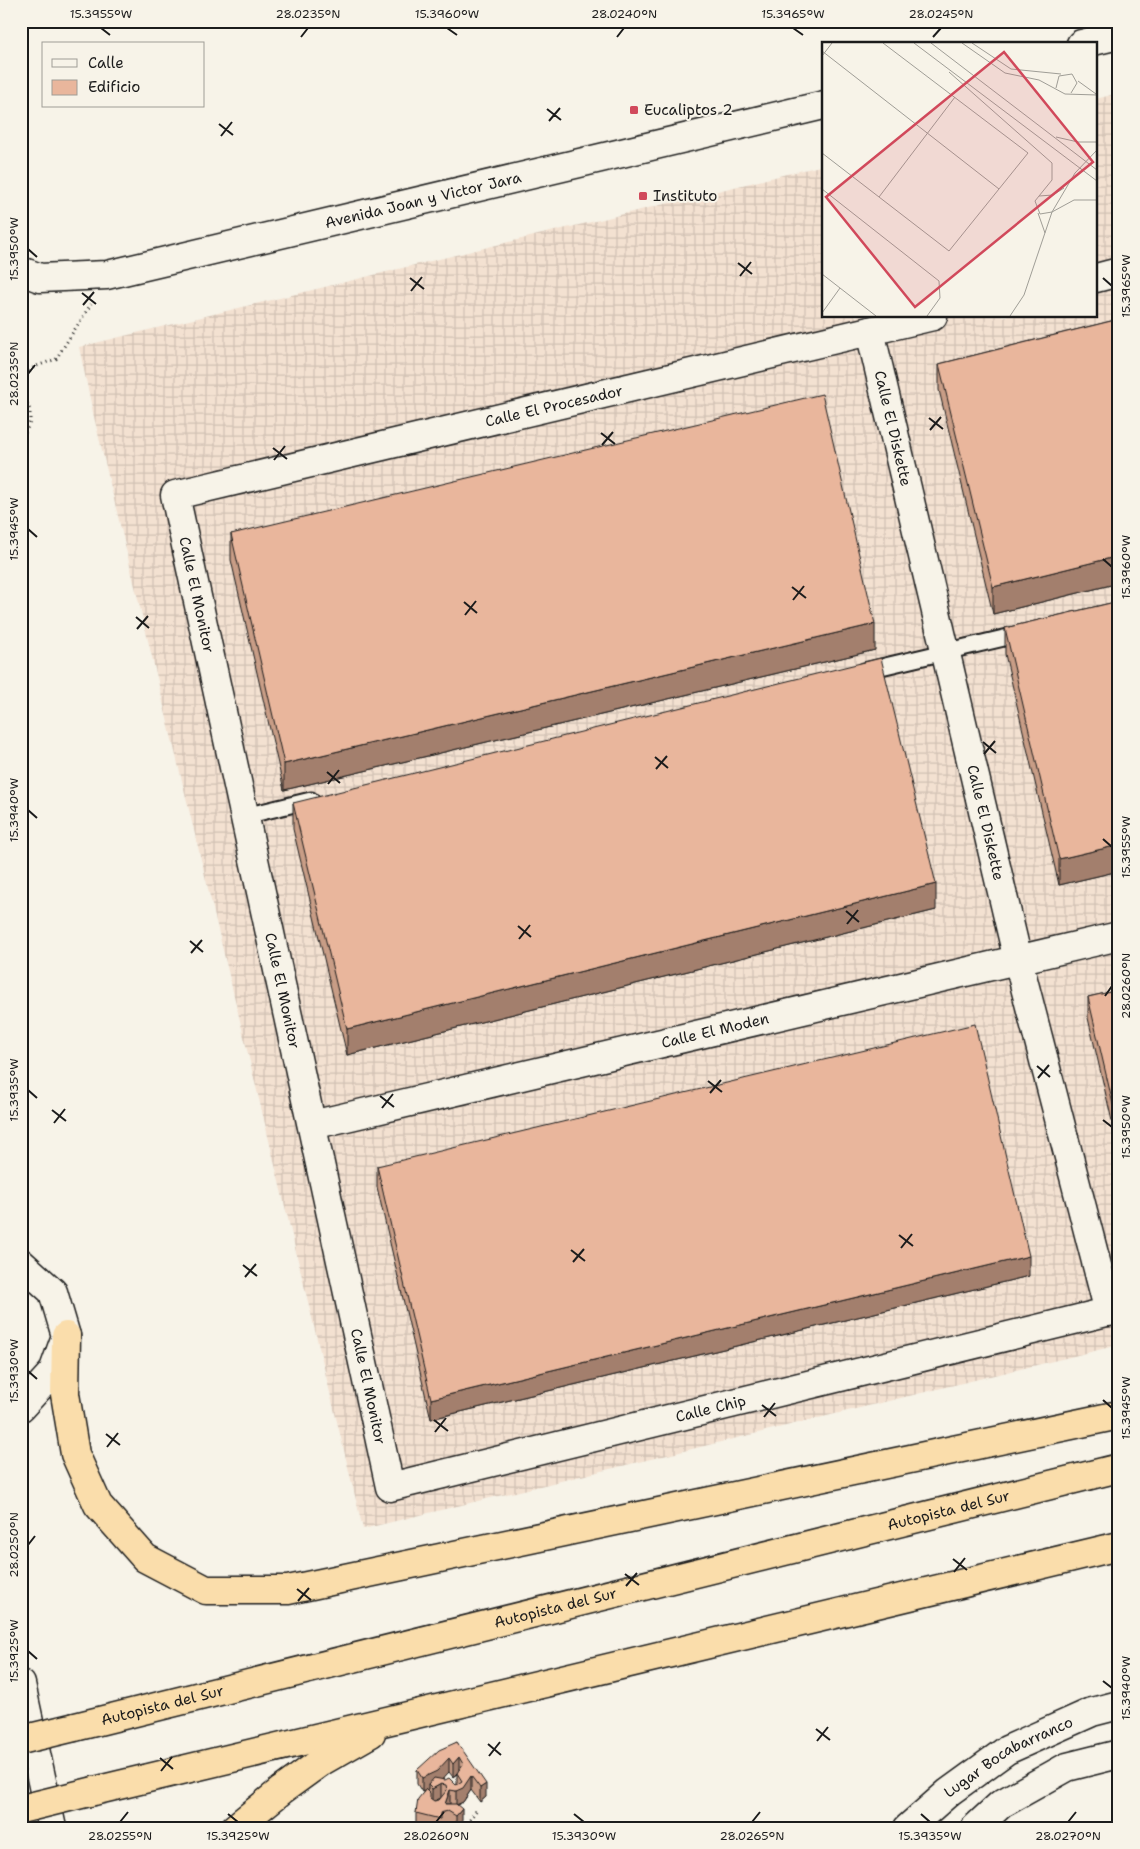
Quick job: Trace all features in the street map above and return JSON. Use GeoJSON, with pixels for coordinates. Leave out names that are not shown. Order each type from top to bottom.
{"type":"FeatureCollection","features":[{"type":"Feature","properties":{"kind":"highway"},"geometry":{"type":"LineString","coordinates":[[66,1336],[65,1394],[75,1454],[98,1505],[145,1558],[206,1590],[288,1590],[1119,1416]]}},
{"type":"Feature","properties":{"kind":"highway","name":"Autopista del Sur"},"geometry":{"type":"LineString","coordinates":[[21,1740],[1119,1468]]}},
{"type":"Feature","properties":{"kind":"highway"},"geometry":{"type":"LineString","coordinates":[[21,1809],[398,1717],[1119,1546]]}},
{"type":"Feature","properties":{"kind":"highway"},"geometry":{"type":"LineString","coordinates":[[235,1828],[282,1790],[322,1762],[398,1717]]}},
{"type":"Feature","properties":{"kind":"street"},"geometry":{"type":"LineString","coordinates":[[1089,42],[1119,35]]}},
{"type":"Feature","properties":{"kind":"street","name":"Avenida Joan y Victor Jara"},"geometry":{"type":"LineString","coordinates":[[21,271],[40,278],[107,275],[822,105]]}},
{"type":"Feature","properties":{"kind":"street"},"geometry":{"type":"LineString","coordinates":[[1098,277],[1119,272]]}},
{"type":"Feature","properties":{"kind":"street","name":"Calle El Procesador"},"geometry":{"type":"LineString","coordinates":[[175,495],[925,318]]}},
{"type":"Feature","properties":{"kind":"street","name":"Calle El Diskette"},"geometry":{"type":"LineString","coordinates":[[870,331],[1018,960],[1114,1310]]}},
{"type":"Feature","properties":{"kind":"street","name":"Calle El Monitor"},"geometry":{"type":"LineString","coordinates":[[175,495],[390,1487]]}},
{"type":"Feature","properties":{"kind":"street","name":"Calle El Moden"},"geometry":{"type":"LineString","coordinates":[[312,1125],[1119,936]]}},
{"type":"Feature","properties":{"kind":"street"},"geometry":{"type":"LineString","coordinates":[[21,1263],[53,1292],[66,1336],[53,1372],[21,1407]]}},
{"type":"Feature","properties":{"kind":"street","name":"Calle Chip"},"geometry":{"type":"LineString","coordinates":[[390,1487],[1114,1310]]}},
{"type":"Feature","properties":{"kind":"street"},"geometry":{"type":"LineString","coordinates":[[21,1684],[52,1828]]}},
{"type":"Feature","properties":{"kind":"street","name":"Lugar Bocabarranco"},"geometry":{"type":"LineString","coordinates":[[908,1828],[949,1792],[1007,1750],[1092,1712],[1119,1705]]}},
{"type":"Feature","properties":{"kind":"street"},"geometry":{"type":"LineString","coordinates":[[975,1828],[1001,1804],[1066,1767],[1119,1754]]}},
{"type":"Feature","properties":{"kind":"lane"},"geometry":{"type":"LineString","coordinates":[[848,675],[1042,629]]}},
{"type":"Feature","properties":{"kind":"lane"},"geometry":{"type":"LineString","coordinates":[[245,816],[322,798]]}},
{"type":"Feature","properties":{"kind":"path"},"geometry":{"type":"LineString","coordinates":[[21,442],[30,422],[30,410],[22,395],[27,374],[34,367],[56,359],[85,316],[107,275]]}},
{"type":"Feature","properties":{"kind":"path"},"geometry":{"type":"LineString","coordinates":[[464,1828],[478,1808]]}},
{"type":"Feature","properties":{"kind":"shaded area"},"geometry":{"type":"Polygon","coordinates":[[[1119,93],[1119,1345],[363,1529],[94,417],[79,347],[822,165],[822,318],[1098,318],[1098,98],[1119,93]]]}},
{"type":"Feature","properties":{"kind":"building"},"geometry":{"type":"Polygon","coordinates":[[[1119,319],[1119,556],[993,587],[939,364],[1119,319]]]}},
{"type":"Feature","properties":{"kind":"building"},"geometry":{"type":"Polygon","coordinates":[[[822,394],[875,624],[284,764],[231,534],[822,394]]]}},
{"type":"Feature","properties":{"kind":"building"},"geometry":{"type":"Polygon","coordinates":[[[1119,601],[1119,845],[1059,859],[1005,628],[1119,601]]]}},
{"type":"Feature","properties":{"kind":"building"},"geometry":{"type":"Polygon","coordinates":[[[881,658],[936,884],[347,1029],[293,803],[881,658]]]}},
{"type":"Feature","properties":{"kind":"building"},"geometry":{"type":"Polygon","coordinates":[[[1119,990],[1119,1130],[1088,997],[1119,990]]]}},
{"type":"Feature","properties":{"kind":"building"},"geometry":{"type":"Polygon","coordinates":[[[975,1024],[1029,1256],[431,1399],[377,1166],[975,1024]]]}},
{"type":"Feature","properties":{"kind":"building"},"geometry":{"type":"Polygon","coordinates":[[[457,1742],[486,1784],[480,1788],[471,1776],[463,1788],[456,1791],[450,1790],[445,1804],[456,1804],[462,1809],[456,1816],[448,1811],[440,1813],[440,1819],[416,1813],[418,1799],[426,1789],[430,1793],[430,1798],[434,1801],[439,1800],[447,1790],[446,1785],[441,1784],[432,1789],[428,1785],[434,1778],[445,1780],[449,1778],[456,1785],[462,1781],[457,1773],[463,1764],[459,1757],[453,1764],[449,1758],[437,1771],[422,1778],[417,1770],[439,1750],[457,1742]]]}},
{"type":"Feature","properties":{"kind":"place","name":"Eucaliptos 2"},"geometry":{"type":"Point","coordinates":[634,110]}},
{"type":"Feature","properties":{"kind":"place","name":"Instituto"},"geometry":{"type":"Point","coordinates":[643,196]}}]}
